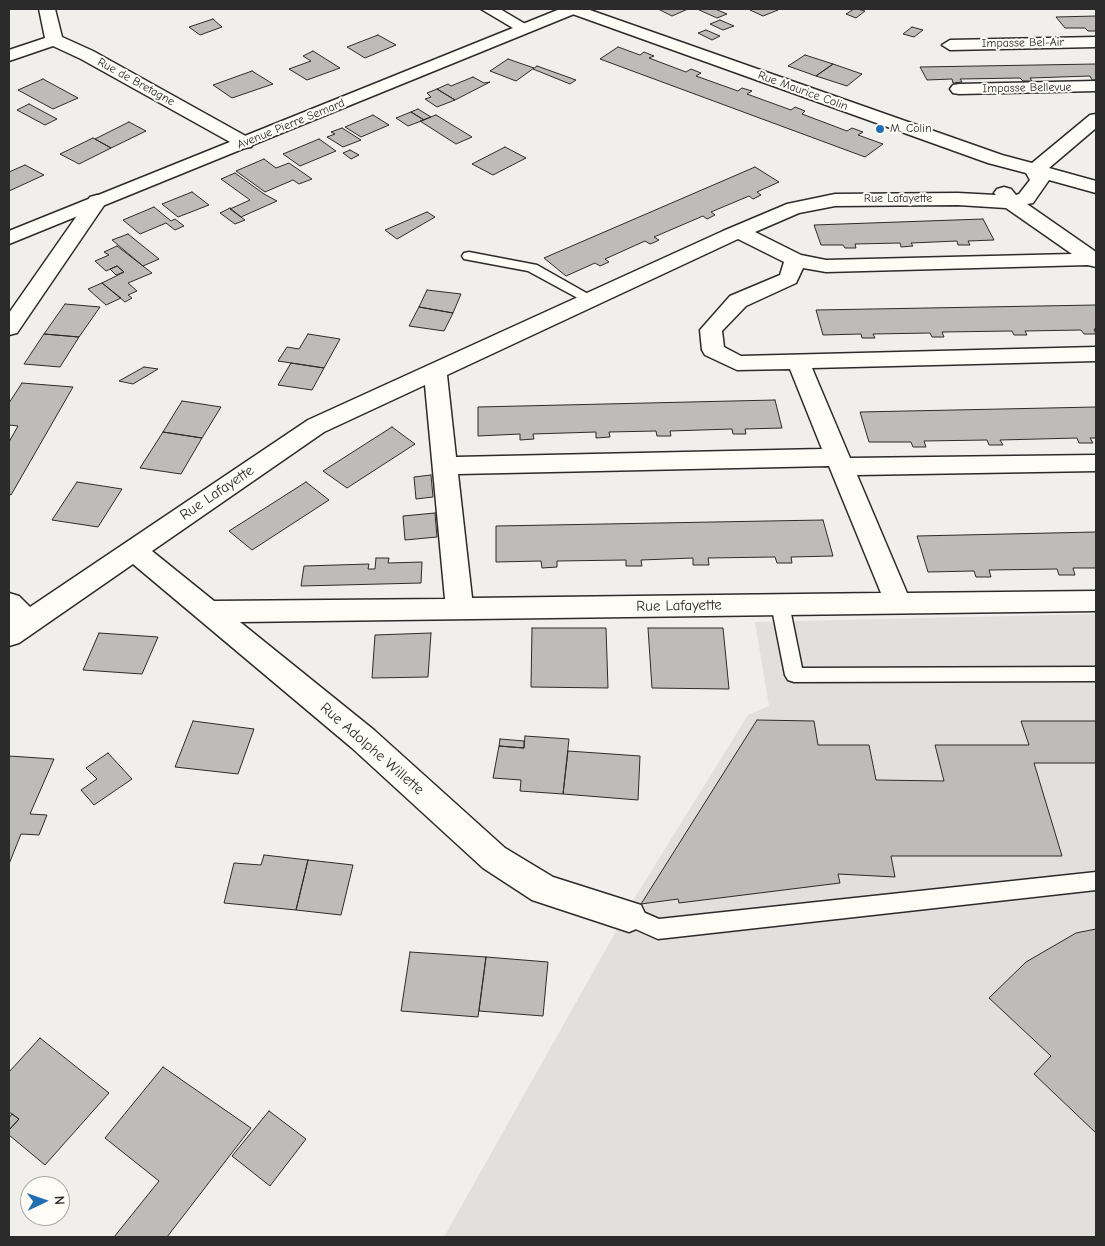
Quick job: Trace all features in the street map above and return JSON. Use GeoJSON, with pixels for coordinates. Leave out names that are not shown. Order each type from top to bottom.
{"type":"FeatureCollection","features":[{"type":"Feature","properties":{"kind":"street"},"geometry":{"type":"LineString","coordinates":[[9,56],[54,40],[46,9]]}},
{"type":"Feature","properties":{"kind":"street"},"geometry":{"type":"LineString","coordinates":[[489,9],[524,28]]}},
{"type":"Feature","properties":{"kind":"street","name":"Avenue Pierre Semard"},"geometry":{"type":"LineString","coordinates":[[9,238],[573,9]]}},
{"type":"Feature","properties":{"kind":"street","name":"Rue Maurice Colin"},"geometry":{"type":"LineString","coordinates":[[573,9],[967,149],[1034,171],[1096,187]]}},
{"type":"Feature","properties":{"kind":"street","name":"Rue de Bretagne"},"geometry":{"type":"LineString","coordinates":[[54,40],[87,55],[245,143]]}},
{"type":"Feature","properties":{"kind":"street","name":"Impasse Bel-Air"},"geometry":{"type":"LineString","coordinates":[[950,45],[1096,42]]}},
{"type":"Feature","properties":{"kind":"street","name":"Impasse Bellevue"},"geometry":{"type":"LineString","coordinates":[[959,89],[1096,86]]}},
{"type":"Feature","properties":{"kind":"street"},"geometry":{"type":"LineString","coordinates":[[1010,202],[1026,199],[1040,180],[1034,171],[1096,119]]}},
{"type":"Feature","properties":{"kind":"street","name":"Rue Lafayette"},"geometry":{"type":"LineString","coordinates":[[18,629],[316,426],[590,299],[794,208],[835,200],[958,199],[1010,202]]}},
{"type":"Feature","properties":{"kind":"street"},"geometry":{"type":"LineString","coordinates":[[9,328],[97,202]]}},
{"type":"Feature","properties":{"kind":"street"},"geometry":{"type":"LineString","coordinates":[[1010,202],[1094,260]]}},
{"type":"Feature","properties":{"kind":"street"},"geometry":{"type":"LineString","coordinates":[[739,232],[795,260],[826,266],[1094,260]]}},
{"type":"Feature","properties":{"kind":"street"},"geometry":{"type":"LineString","coordinates":[[795,260],[789,279],[738,301],[711,330],[713,350],[738,364],[1096,354]]}},
{"type":"Feature","properties":{"kind":"street"},"geometry":{"type":"LineString","coordinates":[[798,362],[898,603]]}},
{"type":"Feature","properties":{"kind":"street"},"geometry":{"type":"LineString","coordinates":[[435,371],[460,609]]}},
{"type":"Feature","properties":{"kind":"street"},"geometry":{"type":"LineString","coordinates":[[445,466],[839,462],[1096,463]]}},
{"type":"Feature","properties":{"kind":"street","name":"Rue Adolphe Willette"},"geometry":{"type":"LineString","coordinates":[[133,550],[363,739],[494,858],[544,889],[629,916]]}},
{"type":"Feature","properties":{"kind":"street","name":"Rue Lafayette"},"geometry":{"type":"LineString","coordinates":[[209,612],[1096,601]]}},
{"type":"Feature","properties":{"kind":"street"},"geometry":{"type":"LineString","coordinates":[[9,603],[18,629]]}},
{"type":"Feature","properties":{"kind":"lane"},"geometry":{"type":"LineString","coordinates":[[469,256],[532,268],[590,299]]}},
{"type":"Feature","properties":{"kind":"lane"},"geometry":{"type":"LineString","coordinates":[[780,604],[794,675],[1096,674]]}},
{"type":"Feature","properties":{"kind":"lane"},"geometry":{"type":"LineString","coordinates":[[629,916],[658,929],[1096,881]]}},
{"type":"Feature","properties":{"kind":"shaded area"},"geometry":{"type":"Polygon","coordinates":[[[1096,614],[1096,1237],[444,1237],[637,894],[748,715],[769,706],[755,622],[1096,614]]]}},
{"type":"Feature","properties":{"kind":"building"},"geometry":{"type":"Polygon","coordinates":[[[658,9],[688,9],[672,16],[658,9]]]}},
{"type":"Feature","properties":{"kind":"building"},"geometry":{"type":"Polygon","coordinates":[[[697,9],[715,9],[727,14],[717,18],[697,9]]]}},
{"type":"Feature","properties":{"kind":"building"},"geometry":{"type":"Polygon","coordinates":[[[854,9],[865,11],[856,18],[846,14],[854,9]]]}},
{"type":"Feature","properties":{"kind":"building"},"geometry":{"type":"Polygon","coordinates":[[[750,10],[778,10],[763,16],[750,10]]]}},
{"type":"Feature","properties":{"kind":"building"},"geometry":{"type":"Polygon","coordinates":[[[1096,16],[1096,31],[1088,31],[1085,28],[1065,28],[1056,17],[1096,16]]]}},
{"type":"Feature","properties":{"kind":"building"},"geometry":{"type":"Polygon","coordinates":[[[213,19],[222,27],[200,35],[189,27],[213,19]]]}},
{"type":"Feature","properties":{"kind":"building"},"geometry":{"type":"Polygon","coordinates":[[[720,20],[734,26],[723,30],[710,24],[720,20]]]}},
{"type":"Feature","properties":{"kind":"building"},"geometry":{"type":"Polygon","coordinates":[[[912,27],[923,30],[914,37],[903,34],[912,27]]]}},
{"type":"Feature","properties":{"kind":"building"},"geometry":{"type":"Polygon","coordinates":[[[706,30],[720,36],[712,40],[698,33],[706,30]]]}},
{"type":"Feature","properties":{"kind":"building"},"geometry":{"type":"Polygon","coordinates":[[[378,35],[396,45],[365,58],[347,47],[378,35]]]}},
{"type":"Feature","properties":{"kind":"building"},"geometry":{"type":"Polygon","coordinates":[[[618,47],[640,55],[644,52],[654,56],[649,58],[686,72],[691,69],[701,73],[696,76],[738,91],[742,88],[752,91],[747,94],[791,110],[795,107],[805,111],[802,114],[847,131],[852,128],[863,132],[858,135],[883,144],[865,157],[600,59],[618,47]]]}},
{"type":"Feature","properties":{"kind":"building"},"geometry":{"type":"Polygon","coordinates":[[[313,51],[340,68],[307,80],[289,69],[311,61],[303,56],[313,51]]]}},
{"type":"Feature","properties":{"kind":"building"},"geometry":{"type":"Polygon","coordinates":[[[805,55],[833,64],[816,76],[788,66],[805,55]]]}},
{"type":"Feature","properties":{"kind":"building"},"geometry":{"type":"Polygon","coordinates":[[[508,59],[534,68],[516,81],[490,71],[508,59]]]}},
{"type":"Feature","properties":{"kind":"building"},"geometry":{"type":"Polygon","coordinates":[[[833,64],[862,74],[847,86],[816,76],[833,64]]]}},
{"type":"Feature","properties":{"kind":"building"},"geometry":{"type":"Polygon","coordinates":[[[1096,64],[1096,80],[1092,80],[1090,76],[1030,78],[1032,81],[1023,81],[1020,78],[960,79],[962,82],[953,83],[952,79],[927,80],[920,67],[1096,64]]]}},
{"type":"Feature","properties":{"kind":"building"},"geometry":{"type":"Polygon","coordinates":[[[537,66],[576,80],[570,84],[533,69],[537,66]]]}},
{"type":"Feature","properties":{"kind":"building"},"geometry":{"type":"Polygon","coordinates":[[[252,71],[273,84],[232,98],[213,85],[252,71]]]}},
{"type":"Feature","properties":{"kind":"building"},"geometry":{"type":"Polygon","coordinates":[[[473,77],[484,83],[490,82],[455,100],[437,89],[448,84],[451,86],[473,77]]]}},
{"type":"Feature","properties":{"kind":"building"},"geometry":{"type":"Polygon","coordinates":[[[43,79],[78,98],[53,109],[18,90],[43,79]]]}},
{"type":"Feature","properties":{"kind":"building"},"geometry":{"type":"Polygon","coordinates":[[[437,89],[455,100],[437,107],[425,99],[431,97],[427,93],[437,89]]]}},
{"type":"Feature","properties":{"kind":"building"},"geometry":{"type":"Polygon","coordinates":[[[29,104],[57,119],[45,125],[17,110],[29,104]]]}},
{"type":"Feature","properties":{"kind":"building"},"geometry":{"type":"Polygon","coordinates":[[[418,109],[431,117],[424,120],[411,112],[418,109]]]}},
{"type":"Feature","properties":{"kind":"building"},"geometry":{"type":"Polygon","coordinates":[[[411,112],[424,120],[408,126],[396,118],[411,112]]]}},
{"type":"Feature","properties":{"kind":"building"},"geometry":{"type":"Polygon","coordinates":[[[373,115],[389,125],[361,137],[345,127],[373,115]]]}},
{"type":"Feature","properties":{"kind":"building"},"geometry":{"type":"Polygon","coordinates":[[[436,115],[472,137],[456,144],[420,121],[436,115]]]}},
{"type":"Feature","properties":{"kind":"building"},"geometry":{"type":"Polygon","coordinates":[[[129,122],[146,131],[111,148],[95,139],[129,122]]]}},
{"type":"Feature","properties":{"kind":"building"},"geometry":{"type":"Polygon","coordinates":[[[342,128],[361,140],[343,147],[327,137],[335,134],[331,132],[342,128]]]}},
{"type":"Feature","properties":{"kind":"building"},"geometry":{"type":"Polygon","coordinates":[[[93,138],[111,148],[79,164],[60,154],[93,138]]]}},
{"type":"Feature","properties":{"kind":"building"},"geometry":{"type":"Polygon","coordinates":[[[319,139],[336,151],[300,166],[283,154],[319,139]]]}},
{"type":"Feature","properties":{"kind":"building"},"geometry":{"type":"Polygon","coordinates":[[[505,147],[526,158],[493,175],[472,164],[505,147]]]}},
{"type":"Feature","properties":{"kind":"building"},"geometry":{"type":"Polygon","coordinates":[[[350,150],[359,155],[351,159],[343,153],[350,150]]]}},
{"type":"Feature","properties":{"kind":"building"},"geometry":{"type":"Polygon","coordinates":[[[264,159],[276,168],[289,163],[312,179],[299,184],[293,180],[265,192],[236,171],[264,159]]]}},
{"type":"Feature","properties":{"kind":"building"},"geometry":{"type":"Polygon","coordinates":[[[25,165],[44,175],[9,191],[9,172],[25,165]]]}},
{"type":"Feature","properties":{"kind":"building"},"geometry":{"type":"Polygon","coordinates":[[[755,167],[779,182],[757,192],[761,195],[753,199],[749,196],[711,212],[715,215],[707,219],[703,216],[654,237],[659,240],[650,244],[645,241],[605,259],[609,262],[600,266],[595,263],[566,276],[544,258],[755,167]]]}},
{"type":"Feature","properties":{"kind":"building"},"geometry":{"type":"Polygon","coordinates":[[[235,173],[277,201],[241,217],[230,209],[250,200],[221,179],[235,173]]]}},
{"type":"Feature","properties":{"kind":"building"},"geometry":{"type":"Polygon","coordinates":[[[192,192],[209,205],[178,217],[162,204],[192,192]]]}},
{"type":"Feature","properties":{"kind":"building"},"geometry":{"type":"Polygon","coordinates":[[[154,207],[171,221],[175,219],[184,226],[175,230],[166,223],[140,234],[123,220],[154,207]]]}},
{"type":"Feature","properties":{"kind":"building"},"geometry":{"type":"Polygon","coordinates":[[[230,208],[245,220],[235,224],[220,213],[230,208]]]}},
{"type":"Feature","properties":{"kind":"building"},"geometry":{"type":"Polygon","coordinates":[[[427,212],[435,217],[397,239],[385,230],[427,212]]]}},
{"type":"Feature","properties":{"kind":"building"},"geometry":{"type":"Polygon","coordinates":[[[983,219],[994,240],[968,241],[970,245],[958,245],[957,241],[911,243],[913,246],[901,247],[900,243],[855,244],[856,248],[845,248],[843,245],[821,245],[814,225],[983,219]]]}},
{"type":"Feature","properties":{"kind":"building"},"geometry":{"type":"Polygon","coordinates":[[[128,234],[159,259],[143,266],[112,240],[128,234]]]}},
{"type":"Feature","properties":{"kind":"building"},"geometry":{"type":"Polygon","coordinates":[[[117,246],[152,273],[128,283],[137,291],[128,295],[132,298],[125,302],[102,283],[124,272],[117,266],[106,271],[95,261],[109,255],[104,252],[117,246]]]}},
{"type":"Feature","properties":{"kind":"building"},"geometry":{"type":"Polygon","coordinates":[[[117,266],[124,272],[116,275],[110,269],[117,266]]]}},
{"type":"Feature","properties":{"kind":"building"},"geometry":{"type":"Polygon","coordinates":[[[102,283],[121,298],[106,305],[88,289],[102,283]]]}},
{"type":"Feature","properties":{"kind":"building"},"geometry":{"type":"Polygon","coordinates":[[[427,290],[461,294],[453,313],[419,307],[427,290]]]}},
{"type":"Feature","properties":{"kind":"building"},"geometry":{"type":"Polygon","coordinates":[[[65,304],[100,307],[79,337],[44,334],[65,304]]]}},
{"type":"Feature","properties":{"kind":"building"},"geometry":{"type":"Polygon","coordinates":[[[1096,305],[1096,329],[1094,329],[1096,334],[1084,334],[1081,330],[1025,331],[1027,335],[1014,335],[1012,331],[942,332],[944,337],[932,337],[930,333],[873,334],[875,338],[862,338],[861,334],[823,335],[816,310],[1096,305]]]}},
{"type":"Feature","properties":{"kind":"building"},"geometry":{"type":"Polygon","coordinates":[[[419,307],[453,313],[444,331],[409,326],[419,307]]]}},
{"type":"Feature","properties":{"kind":"building"},"geometry":{"type":"Polygon","coordinates":[[[44,334],[79,337],[60,367],[24,364],[44,334]]]}},
{"type":"Feature","properties":{"kind":"building"},"geometry":{"type":"Polygon","coordinates":[[[308,334],[340,339],[324,368],[278,361],[287,347],[299,349],[308,334]]]}},
{"type":"Feature","properties":{"kind":"building"},"geometry":{"type":"Polygon","coordinates":[[[291,363],[324,368],[312,390],[278,385],[291,363]]]}},
{"type":"Feature","properties":{"kind":"building"},"geometry":{"type":"Polygon","coordinates":[[[144,367],[158,369],[133,384],[119,381],[144,367]]]}},
{"type":"Feature","properties":{"kind":"building"},"geometry":{"type":"Polygon","coordinates":[[[22,383],[73,387],[11,495],[9,494],[9,442],[18,426],[9,425],[9,403],[22,383]]]}},
{"type":"Feature","properties":{"kind":"building"},"geometry":{"type":"Polygon","coordinates":[[[775,400],[782,428],[745,429],[746,434],[733,434],[732,429],[670,431],[671,436],[657,436],[656,431],[609,432],[610,437],[596,438],[596,432],[533,434],[534,439],[520,440],[520,434],[478,436],[478,407],[775,400]]]}},
{"type":"Feature","properties":{"kind":"building"},"geometry":{"type":"Polygon","coordinates":[[[182,401],[221,407],[202,438],[163,432],[182,401]]]}},
{"type":"Feature","properties":{"kind":"building"},"geometry":{"type":"Polygon","coordinates":[[[1096,407],[1096,438],[1090,438],[1093,443],[1079,443],[1077,438],[1000,440],[1003,445],[989,445],[987,440],[924,441],[926,447],[913,447],[911,442],[869,442],[860,412],[1096,407]]]}},
{"type":"Feature","properties":{"kind":"building"},"geometry":{"type":"Polygon","coordinates":[[[392,427],[415,444],[347,488],[323,471],[392,427]]]}},
{"type":"Feature","properties":{"kind":"building"},"geometry":{"type":"Polygon","coordinates":[[[163,432],[202,438],[181,474],[140,468],[163,432]]]}},
{"type":"Feature","properties":{"kind":"building"},"geometry":{"type":"Polygon","coordinates":[[[431,475],[433,497],[416,499],[414,477],[431,475]]]}},
{"type":"Feature","properties":{"kind":"building"},"geometry":{"type":"Polygon","coordinates":[[[77,482],[122,489],[98,527],[52,520],[77,482]]]}},
{"type":"Feature","properties":{"kind":"building"},"geometry":{"type":"Polygon","coordinates":[[[306,482],[329,500],[252,550],[229,531],[306,482]]]}},
{"type":"Feature","properties":{"kind":"building"},"geometry":{"type":"Polygon","coordinates":[[[435,513],[437,537],[405,540],[403,516],[435,513]]]}},
{"type":"Feature","properties":{"kind":"building"},"geometry":{"type":"Polygon","coordinates":[[[823,520],[833,556],[791,557],[792,563],[777,563],[775,557],[708,558],[709,565],[693,565],[693,558],[641,560],[642,566],[626,566],[626,560],[557,561],[557,567],[542,568],[541,561],[496,562],[496,526],[823,520]]]}},
{"type":"Feature","properties":{"kind":"building"},"geometry":{"type":"Polygon","coordinates":[[[1096,532],[1096,568],[1073,568],[1075,575],[1059,575],[1057,569],[989,570],[991,577],[976,577],[974,571],[928,572],[917,536],[1096,532]]]}},
{"type":"Feature","properties":{"kind":"building"},"geometry":{"type":"Polygon","coordinates":[[[376,558],[389,558],[388,563],[422,562],[421,583],[301,586],[304,566],[369,564],[368,569],[375,569],[376,558]]]}},
{"type":"Feature","properties":{"kind":"building"},"geometry":{"type":"Polygon","coordinates":[[[532,628],[606,628],[608,688],[531,687],[532,628]]]}},
{"type":"Feature","properties":{"kind":"building"},"geometry":{"type":"Polygon","coordinates":[[[648,628],[723,628],[729,689],[652,688],[648,628]]]}},
{"type":"Feature","properties":{"kind":"building"},"geometry":{"type":"Polygon","coordinates":[[[99,633],[158,637],[142,674],[83,670],[99,633]]]}},
{"type":"Feature","properties":{"kind":"building"},"geometry":{"type":"Polygon","coordinates":[[[431,633],[428,677],[372,678],[375,635],[431,633]]]}},
{"type":"Feature","properties":{"kind":"building"},"geometry":{"type":"Polygon","coordinates":[[[757,720],[814,721],[818,745],[869,745],[876,780],[944,781],[935,745],[1029,745],[1021,721],[1096,721],[1096,763],[1034,763],[1062,856],[891,856],[895,877],[838,874],[840,883],[679,903],[678,899],[641,904],[757,720]]]}},
{"type":"Feature","properties":{"kind":"building"},"geometry":{"type":"Polygon","coordinates":[[[193,721],[254,729],[238,774],[175,767],[193,721]]]}},
{"type":"Feature","properties":{"kind":"building"},"geometry":{"type":"Polygon","coordinates":[[[525,736],[569,739],[563,794],[520,791],[521,780],[493,778],[499,746],[524,748],[525,736]]]}},
{"type":"Feature","properties":{"kind":"building"},"geometry":{"type":"Polygon","coordinates":[[[500,739],[524,741],[524,748],[499,746],[500,739]]]}},
{"type":"Feature","properties":{"kind":"building"},"geometry":{"type":"Polygon","coordinates":[[[568,751],[640,756],[638,800],[563,794],[568,751]]]}},
{"type":"Feature","properties":{"kind":"building"},"geometry":{"type":"Polygon","coordinates":[[[108,753],[132,779],[94,805],[81,790],[97,779],[86,768],[108,753]]]}},
{"type":"Feature","properties":{"kind":"building"},"geometry":{"type":"Polygon","coordinates":[[[9,756],[54,759],[30,814],[47,815],[39,835],[21,834],[9,864],[9,756]]]}},
{"type":"Feature","properties":{"kind":"building"},"geometry":{"type":"Polygon","coordinates":[[[264,855],[308,860],[296,910],[224,903],[234,863],[261,865],[264,855]]]}},
{"type":"Feature","properties":{"kind":"building"},"geometry":{"type":"Polygon","coordinates":[[[308,860],[353,865],[341,915],[296,910],[308,860]]]}},
{"type":"Feature","properties":{"kind":"building"},"geometry":{"type":"Polygon","coordinates":[[[1096,929],[1096,1133],[1034,1074],[1051,1056],[989,998],[1026,962],[1076,933],[1096,929]]]}},
{"type":"Feature","properties":{"kind":"building"},"geometry":{"type":"Polygon","coordinates":[[[410,952],[486,957],[478,1017],[401,1011],[410,952]]]}},
{"type":"Feature","properties":{"kind":"building"},"geometry":{"type":"Polygon","coordinates":[[[486,957],[548,962],[543,1016],[479,1011],[486,957]]]}},
{"type":"Feature","properties":{"kind":"building"},"geometry":{"type":"Polygon","coordinates":[[[40,1038],[109,1093],[45,1165],[9,1135],[9,1130],[19,1119],[9,1112],[9,1072],[40,1038]]]}},
{"type":"Feature","properties":{"kind":"building"},"geometry":{"type":"Polygon","coordinates":[[[163,1067],[251,1128],[167,1237],[114,1237],[159,1181],[105,1138],[163,1067]]]}},
{"type":"Feature","properties":{"kind":"building"},"geometry":{"type":"Polygon","coordinates":[[[269,1111],[306,1139],[270,1186],[232,1156],[269,1111]]]}},
{"type":"Feature","properties":{"kind":"building"},"geometry":{"type":"Polygon","coordinates":[[[12,1114],[19,1119],[9,1130],[9,1118],[12,1114]]]}},
{"type":"Feature","properties":{"kind":"place","name":"M. Colin"},"geometry":{"type":"Point","coordinates":[880,129]}}]}
